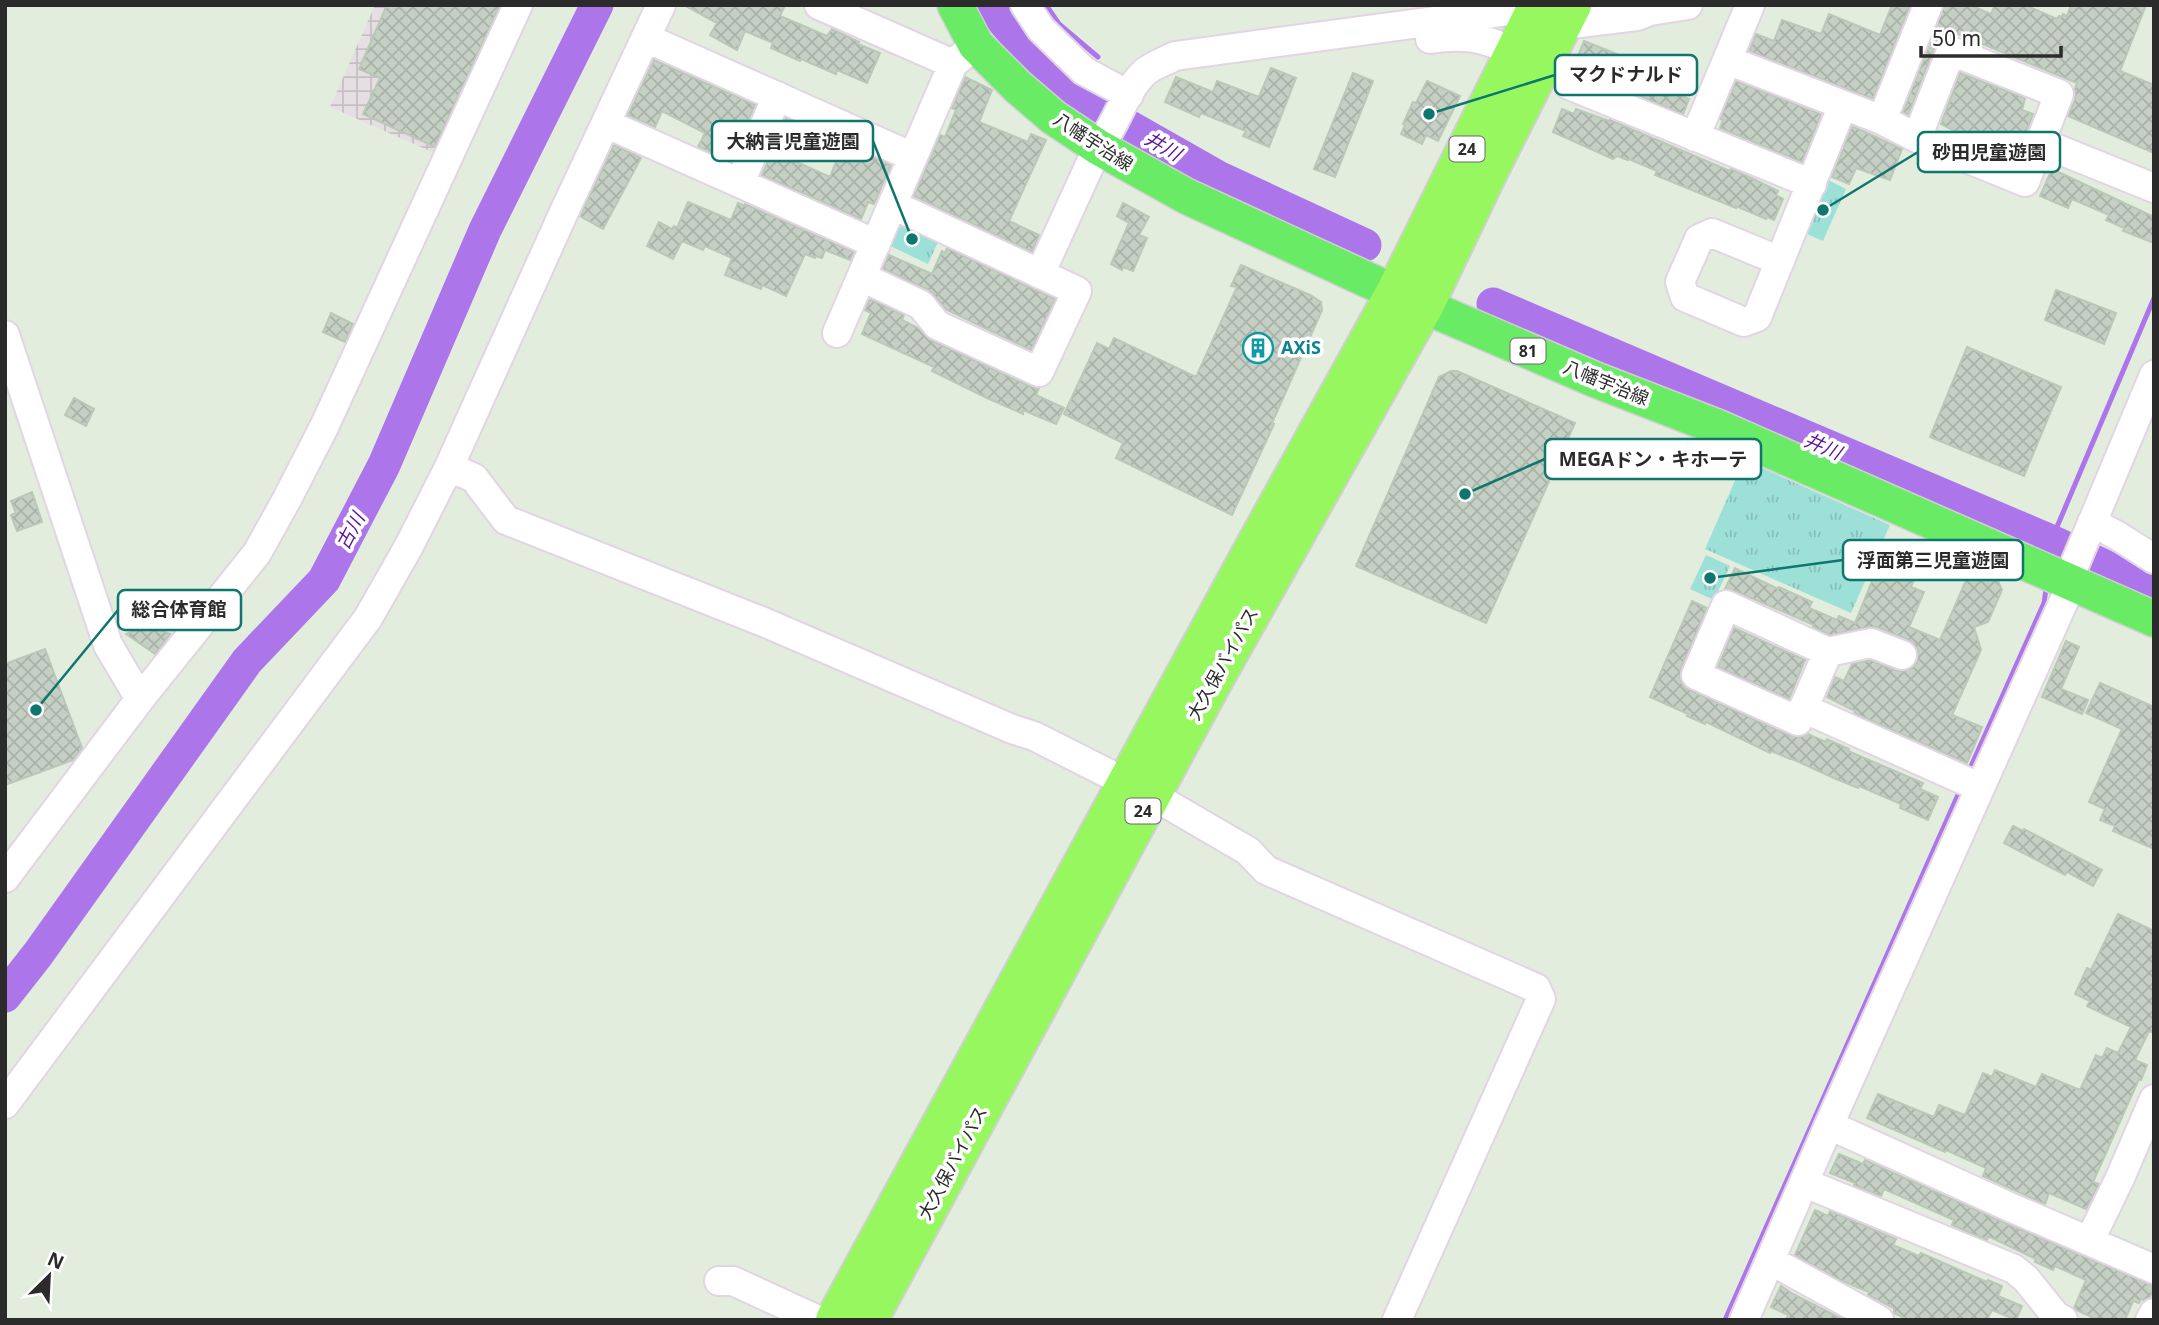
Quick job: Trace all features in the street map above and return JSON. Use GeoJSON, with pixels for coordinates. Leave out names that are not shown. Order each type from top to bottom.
{"type":"FeatureCollection","features":[{"type":"Feature","properties":{"kind":"highway","name":"大久保バイパス"},"geometry":{"type":"LineString","coordinates":[[1409,300],[1515,52],[1544,12]]}},
{"type":"Feature","properties":{"kind":"highway","name":"大久保バイパス"},"geometry":{"type":"LineString","coordinates":[[835,1320],[1137,795],[1409,300],[1491,166],[1544,12]]}},
{"type":"Feature","properties":{"kind":"highway","name":"大久保バイパス"},"geometry":{"type":"LineString","coordinates":[[868,1320],[1137,795]]}},
{"type":"Feature","properties":{"kind":"main road","name":"八幡宇治線"},"geometry":{"type":"LineString","coordinates":[[955,5],[965,55],[1018,87],[1053,117],[1102,142],[1186,196],[1409,300],[1596,380],[2073,574],[2154,619]]}},
{"type":"Feature","properties":{"kind":"street"},"geometry":{"type":"LineString","coordinates":[[5,878],[140,699],[257,553],[324,427],[518,5]]}},
{"type":"Feature","properties":{"kind":"street"},"geometry":{"type":"LineString","coordinates":[[5,1104],[368,618],[449,467],[564,212],[662,5]]}},
{"type":"Feature","properties":{"kind":"street"},"geometry":{"type":"LineString","coordinates":[[819,5],[965,55],[913,157],[837,333]]}},
{"type":"Feature","properties":{"kind":"street"},"geometry":{"type":"LineString","coordinates":[[1025,5],[1041,29],[1084,71],[1129,95]]}},
{"type":"Feature","properties":{"kind":"street"},"geometry":{"type":"LineString","coordinates":[[1317,37],[1357,16],[1431,5]]}},
{"type":"Feature","properties":{"kind":"street"},"geometry":{"type":"LineString","coordinates":[[1040,274],[1102,142],[1129,95],[1146,71],[1175,57],[1317,37],[1544,12],[1637,16],[1650,11],[1689,5]]}},
{"type":"Feature","properties":{"kind":"street"},"geometry":{"type":"LineString","coordinates":[[1695,137],[1750,5]]}},
{"type":"Feature","properties":{"kind":"street"},"geometry":{"type":"LineString","coordinates":[[1882,120],[1928,5]]}},
{"type":"Feature","properties":{"kind":"street"},"geometry":{"type":"LineString","coordinates":[[1317,37],[1359,48],[1456,35],[1479,38],[1515,52]]}},
{"type":"Feature","properties":{"kind":"street"},"geometry":{"type":"LineString","coordinates":[[646,38],[913,157]]}},
{"type":"Feature","properties":{"kind":"street"},"geometry":{"type":"LineString","coordinates":[[1727,60],[1882,120],[1917,138],[2025,182],[2059,94],[1951,51],[1917,138]]}},
{"type":"Feature","properties":{"kind":"street"},"geometry":{"type":"LineString","coordinates":[[1569,85],[1812,184]]}},
{"type":"Feature","properties":{"kind":"street"},"geometry":{"type":"LineString","coordinates":[[740,183],[777,96]]}},
{"type":"Feature","properties":{"kind":"street"},"geometry":{"type":"LineString","coordinates":[[1780,261],[1843,105]]}},
{"type":"Feature","properties":{"kind":"street"},"geometry":{"type":"LineString","coordinates":[[607,124],[876,244]]}},
{"type":"Feature","properties":{"kind":"street"},"geometry":{"type":"LineString","coordinates":[[2040,142],[2154,188]]}},
{"type":"Feature","properties":{"kind":"street"},"geometry":{"type":"LineString","coordinates":[[862,277],[921,305],[937,325],[1039,372],[1077,291],[892,205]]}},
{"type":"Feature","properties":{"kind":"street"},"geometry":{"type":"LineString","coordinates":[[5,335],[108,645],[140,699]]}},
{"type":"Feature","properties":{"kind":"street"},"geometry":{"type":"LineString","coordinates":[[1744,1320],[1829,1125],[1966,781],[2073,574],[2090,526],[2154,375]]}},
{"type":"Feature","properties":{"kind":"street"},"geometry":{"type":"LineString","coordinates":[[449,467],[474,478],[506,520],[766,623],[1034,736],[1137,795],[1248,851],[1266,870],[1536,988],[1541,999],[1397,1320]]}},
{"type":"Feature","properties":{"kind":"street"},"geometry":{"type":"LineString","coordinates":[[2090,526],[2118,536],[2154,559]]}},
{"type":"Feature","properties":{"kind":"street"},"geometry":{"type":"LineString","coordinates":[[1828,652],[1798,721],[1696,676],[1726,605],[1828,652],[1871,643],[1902,655]]}},
{"type":"Feature","properties":{"kind":"street"},"geometry":{"type":"LineString","coordinates":[[1803,708],[1966,781]]}},
{"type":"Feature","properties":{"kind":"street"},"geometry":{"type":"LineString","coordinates":[[2090,1240],[2154,1099]]}},
{"type":"Feature","properties":{"kind":"street"},"geometry":{"type":"LineString","coordinates":[[1829,1125],[2154,1269]]}},
{"type":"Feature","properties":{"kind":"street"},"geometry":{"type":"LineString","coordinates":[[1805,1183],[2014,1269],[2026,1279],[2056,1316],[2063,1320]]}},
{"type":"Feature","properties":{"kind":"street"},"geometry":{"type":"LineString","coordinates":[[1770,1260],[1879,1320]]}},
{"type":"Feature","properties":{"kind":"street"},"geometry":{"type":"LineString","coordinates":[[789,1320],[731,1292],[719,1281],[733,1281],[818,1320]]}},
{"type":"Feature","properties":{"kind":"street"},"geometry":{"type":"LineString","coordinates":[[2150,1320],[2154,1313]]}},
{"type":"Feature","properties":{"kind":"shaded area"},"geometry":{"type":"Polygon","coordinates":[[[375,5],[508,5],[439,155],[330,107],[375,5]]]}},
{"type":"Feature","properties":{"kind":"green space"},"geometry":{"type":"Polygon","coordinates":[[[1822,177],[1846,189],[1823,241],[1800,231],[1822,177]]]}},
{"type":"Feature","properties":{"kind":"green space"},"geometry":{"type":"Polygon","coordinates":[[[896,213],[941,235],[928,264],[882,242],[896,213]]]}},
{"type":"Feature","properties":{"kind":"green space"},"geometry":{"type":"Polygon","coordinates":[[[1744,460],[1890,525],[1851,613],[1705,549],[1744,460]]]}},
{"type":"Feature","properties":{"kind":"green space"},"geometry":{"type":"Polygon","coordinates":[[[1706,555],[1730,566],[1714,600],[1690,589],[1706,555]]]}},
{"type":"Feature","properties":{"kind":"building"},"geometry":{"type":"Polygon","coordinates":[[[387,5],[500,5],[435,147],[363,114],[380,78],[359,69],[387,5]]]}},
{"type":"Feature","properties":{"kind":"building"},"geometry":{"type":"Polygon","coordinates":[[[684,5],[785,5],[780,16],[827,36],[832,29],[880,53],[867,83],[837,70],[836,74],[801,59],[800,61],[771,48],[773,43],[745,31],[737,50],[710,35],[717,23],[684,5]]]}},
{"type":"Feature","properties":{"kind":"building"},"geometry":{"type":"Polygon","coordinates":[[[1892,5],[1910,5],[1873,99],[1749,51],[1756,34],[1774,41],[1782,20],[1821,34],[1829,14],[1880,35],[1892,5]]]}},
{"type":"Feature","properties":{"kind":"building"},"geometry":{"type":"Polygon","coordinates":[[[1944,5],[1970,5],[1991,14],[1995,5],[2025,5],[2057,19],[2063,14],[2067,16],[2071,5],[2146,5],[2120,71],[2154,85],[2154,153],[2068,116],[2075,100],[2077,83],[1951,31],[1936,44],[1908,115],[1903,112],[1944,5]]]}},
{"type":"Feature","properties":{"kind":"building"},"geometry":{"type":"Polygon","coordinates":[[[1584,41],[1675,77],[1669,90],[1689,99],[1683,114],[1578,71],[1583,58],[1578,56],[1584,41]]]}},
{"type":"Feature","properties":{"kind":"building"},"geometry":{"type":"Polygon","coordinates":[[[654,60],[755,105],[731,161],[698,147],[705,133],[662,111],[655,127],[628,115],[654,60]]]}},
{"type":"Feature","properties":{"kind":"building"},"geometry":{"type":"Polygon","coordinates":[[[1271,68],[1296,78],[1269,147],[1243,136],[1246,131],[1201,113],[1199,117],[1165,102],[1176,77],[1213,92],[1217,81],[1259,97],[1271,68]]]}},
{"type":"Feature","properties":{"kind":"building"},"geometry":{"type":"Polygon","coordinates":[[[1353,73],[1373,81],[1335,177],[1314,169],[1353,73]]]}},
{"type":"Feature","properties":{"kind":"building"},"geometry":{"type":"Polygon","coordinates":[[[1960,73],[2025,98],[2022,110],[2033,114],[2016,159],[1965,140],[1966,137],[1941,124],[1960,73]]]}},
{"type":"Feature","properties":{"kind":"building"},"geometry":{"type":"Polygon","coordinates":[[[965,77],[992,90],[979,122],[1028,142],[1031,134],[1046,140],[1009,221],[1039,235],[1032,252],[914,196],[940,135],[945,137],[956,110],[952,108],[965,77]]]}},
{"type":"Feature","properties":{"kind":"building"},"geometry":{"type":"Polygon","coordinates":[[[1427,81],[1460,96],[1438,141],[1426,135],[1422,144],[1401,134],[1413,102],[1416,103],[1427,81]]]}},
{"type":"Feature","properties":{"kind":"building"},"geometry":{"type":"Polygon","coordinates":[[[1736,81],[1821,114],[1802,162],[1720,128],[1723,120],[1720,119],[1736,81]]]}},
{"type":"Feature","properties":{"kind":"building"},"geometry":{"type":"Polygon","coordinates":[[[1562,109],[1574,114],[1576,109],[1610,120],[1778,191],[1776,195],[1783,199],[1774,220],[1736,208],[1655,175],[1657,171],[1629,159],[1617,156],[1613,159],[1553,132],[1562,109]]]}},
{"type":"Feature","properties":{"kind":"building"},"geometry":{"type":"Polygon","coordinates":[[[786,118],[801,125],[790,159],[830,177],[837,159],[845,150],[861,157],[863,153],[891,165],[874,204],[868,202],[861,219],[762,175],[786,118]]]}},
{"type":"Feature","properties":{"kind":"building"},"geometry":{"type":"Polygon","coordinates":[[[1852,126],[1902,149],[1890,180],[1856,168],[1849,184],[1832,177],[1852,126]]]}},
{"type":"Feature","properties":{"kind":"building"},"geometry":{"type":"Polygon","coordinates":[[[614,145],[641,158],[603,229],[580,216],[614,145]]]}},
{"type":"Feature","properties":{"kind":"building"},"geometry":{"type":"Polygon","coordinates":[[[2052,169],[2154,217],[2154,243],[2123,231],[2124,228],[2106,220],[2109,215],[2072,199],[2068,208],[2040,196],[2052,169]]]}},
{"type":"Feature","properties":{"kind":"building"},"geometry":{"type":"Polygon","coordinates":[[[688,202],[731,220],[738,203],[745,204],[854,252],[850,260],[825,250],[822,258],[805,254],[786,296],[762,285],[761,289],[725,275],[732,258],[705,246],[703,250],[682,241],[673,259],[647,246],[659,222],[672,229],[674,226],[677,228],[688,202]]]}},
{"type":"Feature","properties":{"kind":"building"},"geometry":{"type":"Polygon","coordinates":[[[1123,203],[1149,217],[1139,235],[1147,238],[1133,271],[1123,267],[1122,270],[1111,264],[1129,223],[1117,216],[1123,203]]]}},
{"type":"Feature","properties":{"kind":"building"},"geometry":{"type":"Polygon","coordinates":[[[947,248],[1055,299],[1031,350],[947,310],[929,290],[883,269],[889,255],[932,274],[942,251],[945,253],[947,248]]]}},
{"type":"Feature","properties":{"kind":"building"},"geometry":{"type":"Polygon","coordinates":[[[1241,265],[1310,295],[1321,302],[1322,310],[1232,515],[1116,458],[1123,443],[1064,414],[1097,343],[1109,349],[1114,338],[1196,377],[1237,287],[1231,286],[1241,265]]]}},
{"type":"Feature","properties":{"kind":"building"},"geometry":{"type":"Polygon","coordinates":[[[2056,290],[2116,313],[2104,344],[2045,320],[2056,290]]]}},
{"type":"Feature","properties":{"kind":"building"},"geometry":{"type":"Polygon","coordinates":[[[870,299],[904,315],[902,320],[918,328],[930,340],[1039,388],[1036,395],[1064,408],[1056,424],[1023,410],[1023,414],[987,398],[932,371],[934,367],[862,334],[871,313],[865,310],[870,299]]]}},
{"type":"Feature","properties":{"kind":"building"},"geometry":{"type":"Polygon","coordinates":[[[331,313],[353,324],[345,342],[323,332],[331,313]]]}},
{"type":"Feature","properties":{"kind":"building"},"geometry":{"type":"Polygon","coordinates":[[[1967,347],[2061,387],[2024,476],[1930,437],[1967,347]]]}},
{"type":"Feature","properties":{"kind":"building"},"geometry":{"type":"Polygon","coordinates":[[[1457,371],[1575,423],[1486,623],[1356,566],[1439,377],[1457,371]]]}},
{"type":"Feature","properties":{"kind":"building"},"geometry":{"type":"Polygon","coordinates":[[[74,398],[94,409],[86,426],[65,415],[74,398]]]}},
{"type":"Feature","properties":{"kind":"building"},"geometry":{"type":"Polygon","coordinates":[[[32,492],[42,522],[17,531],[11,515],[16,513],[11,501],[32,492]]]}},
{"type":"Feature","properties":{"kind":"building"},"geometry":{"type":"Polygon","coordinates":[[[1888,542],[1924,556],[1911,587],[1924,592],[1909,627],[1940,640],[1971,569],[1998,581],[2002,590],[1988,622],[1974,627],[1981,650],[1952,715],[1982,727],[1967,763],[1854,713],[1855,711],[1827,697],[1835,677],[1844,681],[1852,664],[1870,660],[1897,671],[1912,668],[1917,662],[1918,653],[1909,640],[1877,627],[1830,635],[1813,627],[1814,625],[1725,589],[1735,568],[1812,602],[1809,608],[1837,620],[1839,616],[1855,623],[1888,542]]]}},
{"type":"Feature","properties":{"kind":"building"},"geometry":{"type":"Polygon","coordinates":[[[1692,601],[1707,608],[1681,668],[1680,678],[1683,685],[1791,736],[1808,734],[1826,742],[1827,739],[1849,749],[1848,751],[1923,783],[1920,789],[1938,797],[1928,820],[1900,808],[1901,804],[1790,758],[1771,751],[1770,753],[1650,697],[1692,601]]]}},
{"type":"Feature","properties":{"kind":"building"},"geometry":{"type":"Polygon","coordinates":[[[143,623],[170,634],[155,654],[126,634],[141,628],[143,623]]]}},
{"type":"Feature","properties":{"kind":"building"},"geometry":{"type":"Polygon","coordinates":[[[1734,628],[1805,660],[1789,699],[1718,667],[1734,628]]]}},
{"type":"Feature","properties":{"kind":"building"},"geometry":{"type":"Polygon","coordinates":[[[2066,641],[2079,647],[2061,689],[2088,700],[2082,714],[2042,697],[2066,641]]]}},
{"type":"Feature","properties":{"kind":"building"},"geometry":{"type":"Polygon","coordinates":[[[45,649],[82,748],[73,760],[5,785],[5,664],[45,649]]]}},
{"type":"Feature","properties":{"kind":"building"},"geometry":{"type":"Polygon","coordinates":[[[2100,683],[2154,707],[2154,849],[2113,831],[2115,826],[2100,820],[2105,809],[2089,802],[2122,729],[2086,713],[2100,683]]]}},
{"type":"Feature","properties":{"kind":"building"},"geometry":{"type":"Polygon","coordinates":[[[2013,826],[2023,831],[2024,829],[2102,870],[2093,886],[2067,872],[2065,875],[2004,843],[2013,826]]]}},
{"type":"Feature","properties":{"kind":"building"},"geometry":{"type":"Polygon","coordinates":[[[2118,914],[2154,931],[2154,1033],[2149,1031],[2135,1060],[2147,1065],[2093,1182],[2099,1184],[2086,1209],[2049,1193],[2045,1204],[1983,1176],[1986,1168],[1867,1118],[1878,1094],[1934,1117],[1939,1105],[1965,1115],[1983,1073],[1992,1077],[1995,1070],[2036,1087],[2042,1074],[2080,1090],[2096,1055],[2102,1058],[2107,1048],[2118,1053],[2131,1027],[2087,1006],[2090,1001],[2075,994],[2087,968],[2091,970],[2118,914]]]}},
{"type":"Feature","properties":{"kind":"building"},"geometry":{"type":"Polygon","coordinates":[[[1839,1154],[1863,1164],[1865,1160],[2154,1286],[2150,1297],[2141,1299],[2139,1303],[2133,1301],[2125,1320],[2098,1320],[2076,1310],[2074,1308],[2086,1280],[2055,1266],[2053,1270],[2035,1262],[2036,1259],[1988,1236],[1987,1240],[1952,1225],[1954,1220],[1884,1189],[1881,1196],[1830,1173],[1839,1154]]]}},
{"type":"Feature","properties":{"kind":"building"},"geometry":{"type":"Polygon","coordinates":[[[1815,1210],[1828,1216],[1830,1211],[1896,1239],[1893,1245],[1919,1256],[1921,1253],[2002,1286],[1998,1296],[2022,1306],[2016,1320],[1992,1310],[1987,1320],[1909,1320],[1894,1313],[1894,1308],[1868,1295],[1869,1292],[1840,1280],[1795,1255],[1815,1210]]]}},
{"type":"Feature","properties":{"kind":"building"},"geometry":{"type":"Polygon","coordinates":[[[1781,1286],[1844,1320],[1786,1320],[1788,1315],[1771,1307],[1781,1286]]]}},
{"type":"Feature","properties":{"kind":"waterway","name":"古川"},"geometry":{"type":"LineString","coordinates":[[5,996],[38,954],[247,661],[324,580],[384,465],[485,230],[597,5]]}},
{"type":"Feature","properties":{"kind":"waterway","name":"井川"},"geometry":{"type":"LineString","coordinates":[[990,5],[1030,53],[1095,107],[1220,178],[1365,245]]}},
{"type":"Feature","properties":{"kind":"waterway"},"geometry":{"type":"LineString","coordinates":[[1046,5],[1059,24],[1098,57]]}},
{"type":"Feature","properties":{"kind":"waterway"},"geometry":{"type":"LineString","coordinates":[[2050,555],[2051,541],[2154,298]]}},
{"type":"Feature","properties":{"kind":"waterway","name":"井川"},"geometry":{"type":"LineString","coordinates":[[1493,304],[2051,541],[2154,589]]}},
{"type":"Feature","properties":{"kind":"waterway"},"geometry":{"type":"LineString","coordinates":[[1968,773],[2044,603],[2046,589]]}},
{"type":"Feature","properties":{"kind":"waterway"},"geometry":{"type":"LineString","coordinates":[[1725,1320],[1961,788]]}},
{"type":"Feature","properties":{"kind":"place","name":"マクドナルド"},"geometry":{"type":"Point","coordinates":[1429,114]}},
{"type":"Feature","properties":{"kind":"place","name":"砂田児童遊園"},"geometry":{"type":"Point","coordinates":[1823,210]}},
{"type":"Feature","properties":{"kind":"place","name":"大納言児童遊園"},"geometry":{"type":"Point","coordinates":[912,239]}},
{"type":"Feature","properties":{"kind":"place","name":"AXiS"},"geometry":{"type":"Point","coordinates":[1258,348]}},
{"type":"Feature","properties":{"kind":"place","name":"MEGAドン・キホーテ"},"geometry":{"type":"Point","coordinates":[1465,494]}},
{"type":"Feature","properties":{"kind":"place","name":"浮面第三児童遊園"},"geometry":{"type":"Point","coordinates":[1710,578]}},
{"type":"Feature","properties":{"kind":"place","name":"総合体育館"},"geometry":{"type":"Point","coordinates":[36,710]}}]}
